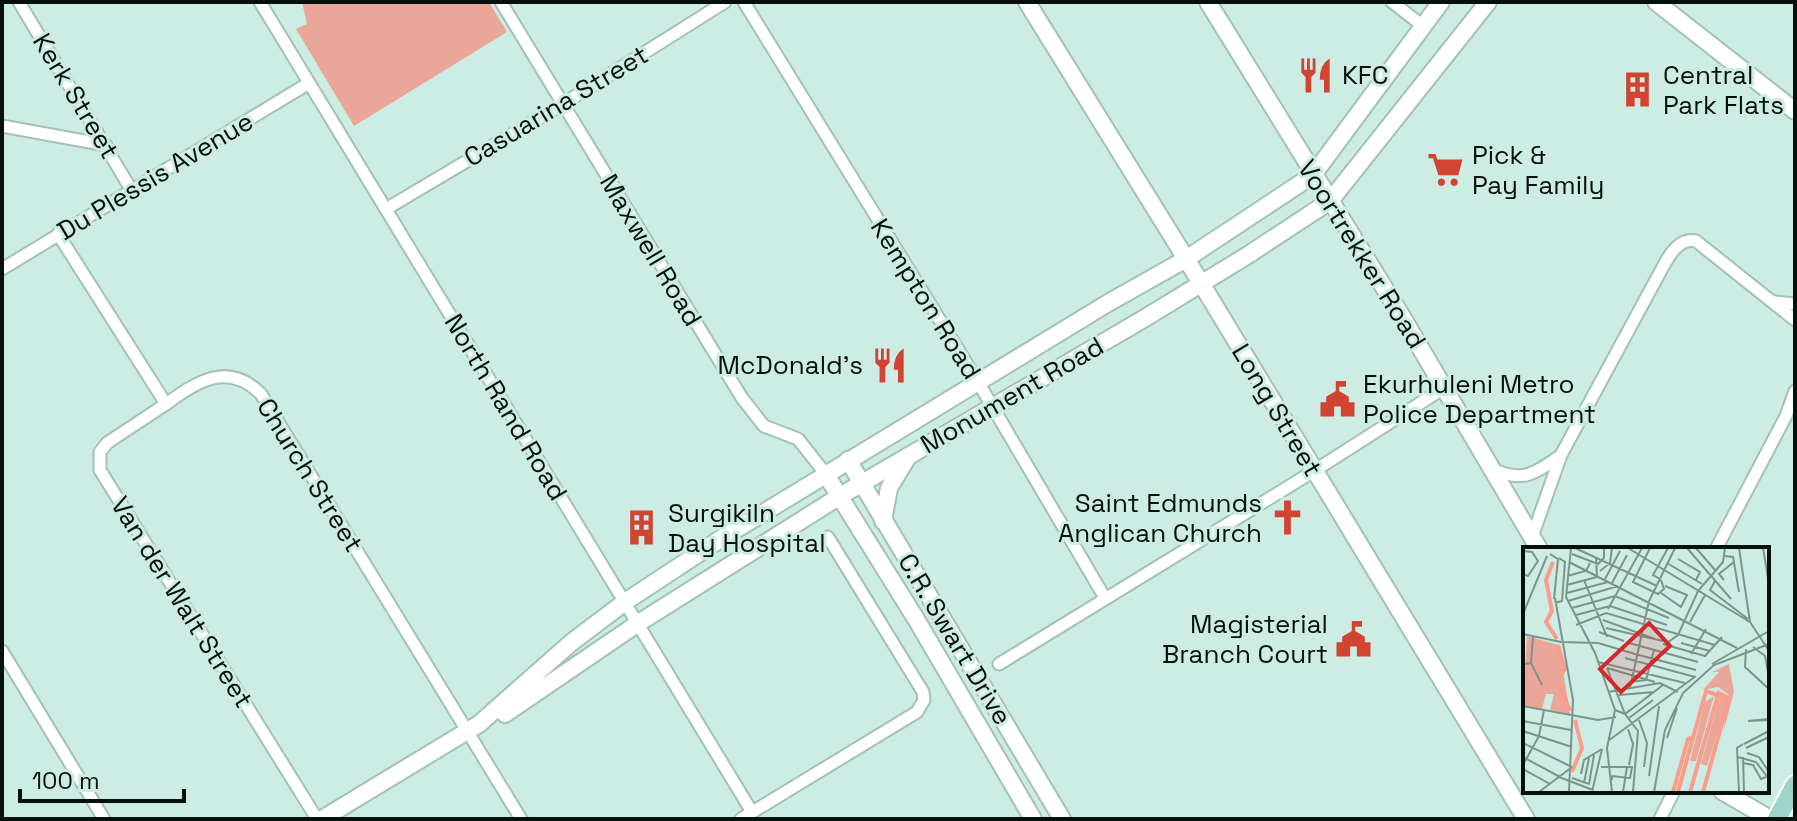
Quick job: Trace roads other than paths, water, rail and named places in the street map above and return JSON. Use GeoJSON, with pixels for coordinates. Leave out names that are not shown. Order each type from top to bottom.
{"type":"FeatureCollection","features":[{"type":"Feature","properties":{"kind":"main road","name":"Long Street"},"geometry":{"type":"LineString","coordinates":[[1027,2],[1526,819]]}},
{"type":"Feature","properties":{"kind":"main road","name":"Voortrekker Road"},"geometry":{"type":"LineString","coordinates":[[1208,2],[1536,543]]}},
{"type":"Feature","properties":{"kind":"main road","name":"Monument Road"},"geometry":{"type":"LineString","coordinates":[[473,728],[572,642],[625,602],[825,473],[1186,259],[1313,175],[1441,2]]}},
{"type":"Feature","properties":{"kind":"main road","name":"Monument Road"},"geometry":{"type":"LineString","coordinates":[[320,819],[473,728],[501,717],[637,624],[840,496],[1201,283],[1330,201],[1488,2]]}},
{"type":"Feature","properties":{"kind":"main road"},"geometry":{"type":"LineString","coordinates":[[1656,2],[1795,111]]}},
{"type":"Feature","properties":{"kind":"main road"},"geometry":{"type":"LineString","coordinates":[[883,521],[889,488],[910,455]]}},
{"type":"Feature","properties":{"kind":"main road","name":"C.R. Swart Drive"},"geometry":{"type":"LineString","coordinates":[[848,460],[1061,815]]}},
{"type":"Feature","properties":{"kind":"main road","name":"C.R. Swart Drive"},"geometry":{"type":"LineString","coordinates":[[825,473],[1033,819]]}},
{"type":"Feature","properties":{"kind":"main road"},"geometry":{"type":"LineString","coordinates":[[1777,819],[1795,785]]}},
{"type":"Feature","properties":{"kind":"main road"},"geometry":{"type":"LineString","coordinates":[[1725,793],[1770,819]]}},
{"type":"Feature","properties":{"kind":"street","name":"Kerk Street"},"geometry":{"type":"LineString","coordinates":[[19,2],[132,191]]}},
{"type":"Feature","properties":{"kind":"street","name":"North Rand Road"},"geometry":{"type":"LineString","coordinates":[[260,2],[625,602],[746,816]]}},
{"type":"Feature","properties":{"kind":"street","name":"Maxwell Road"},"geometry":{"type":"LineString","coordinates":[[501,2],[742,398],[764,426],[798,439],[825,473]]}},
{"type":"Feature","properties":{"kind":"street","name":"Casuarina Street"},"geometry":{"type":"LineString","coordinates":[[386,209],[563,104],[725,2]]}},
{"type":"Feature","properties":{"kind":"street","name":"Kempton Road"},"geometry":{"type":"LineString","coordinates":[[744,2],[978,382],[1105,598]]}},
{"type":"Feature","properties":{"kind":"street"},"geometry":{"type":"LineString","coordinates":[[1392,2],[1423,26]]}},
{"type":"Feature","properties":{"kind":"street","name":"Du Plessis Avenue"},"geometry":{"type":"LineString","coordinates":[[2,269],[309,83]]}},
{"type":"Feature","properties":{"kind":"street"},"geometry":{"type":"LineString","coordinates":[[2,126],[106,145]]}},
{"type":"Feature","properties":{"kind":"street"},"geometry":{"type":"LineString","coordinates":[[58,234],[166,404]]}},
{"type":"Feature","properties":{"kind":"street"},"geometry":{"type":"LineString","coordinates":[[1536,543],[1561,455],[1670,255],[1683,242],[1696,241],[1795,320]]}},
{"type":"Feature","properties":{"kind":"street"},"geometry":{"type":"LineString","coordinates":[[1774,302],[1795,304]]}},
{"type":"Feature","properties":{"kind":"street","name":"Church Street"},"geometry":{"type":"LineString","coordinates":[[166,404],[189,388],[214,377],[243,379],[261,394],[473,728],[521,819]]}},
{"type":"Feature","properties":{"kind":"street"},"geometry":{"type":"LineString","coordinates":[[999,664],[1444,388]]}},
{"type":"Feature","properties":{"kind":"street"},"geometry":{"type":"LineString","coordinates":[[1717,547],[1786,416],[1795,391]]}},
{"type":"Feature","properties":{"kind":"street","name":"Van der Walt Street"},"geometry":{"type":"LineString","coordinates":[[166,404],[107,443],[100,452],[100,470],[320,819]]}},
{"type":"Feature","properties":{"kind":"street"},"geometry":{"type":"LineString","coordinates":[[1491,469],[1512,477],[1521,476],[1539,470],[1561,455]]}},
{"type":"Feature","properties":{"kind":"street"},"geometry":{"type":"LineString","coordinates":[[746,816],[917,712],[924,700],[923,692],[828,537]]}},
{"type":"Feature","properties":{"kind":"street"},"geometry":{"type":"LineString","coordinates":[[2,651],[104,819]]}},
{"type":"Feature","properties":{"kind":"street"},"geometry":{"type":"LineString","coordinates":[[1660,819],[1673,793]]}},
{"type":"Feature","properties":{"kind":"place","name":"KFC"},"geometry":{"type":"Point","coordinates":[1316,75]}},
{"type":"Feature","properties":{"kind":"place","name":"Central Park Flats"},"geometry":{"type":"Point","coordinates":[1637,90]}},
{"type":"Feature","properties":{"kind":"place","name":"Pick & Pay Family"},"geometry":{"type":"Point","coordinates":[1446,170]}},
{"type":"Feature","properties":{"kind":"place","name":"McDonald's"},"geometry":{"type":"Point","coordinates":[889,365]}},
{"type":"Feature","properties":{"kind":"place","name":"Ekurhuleni Metro Police Department"},"geometry":{"type":"Point","coordinates":[1337,399]}},
{"type":"Feature","properties":{"kind":"place","name":"Saint Edmunds Anglican Church"},"geometry":{"type":"Point","coordinates":[1288,518]}},
{"type":"Feature","properties":{"kind":"place","name":"Surgikiln Day Hospital"},"geometry":{"type":"Point","coordinates":[642,528]}},
{"type":"Feature","properties":{"kind":"place","name":"Magisterial Branch Court"},"geometry":{"type":"Point","coordinates":[1354,639]}}]}
